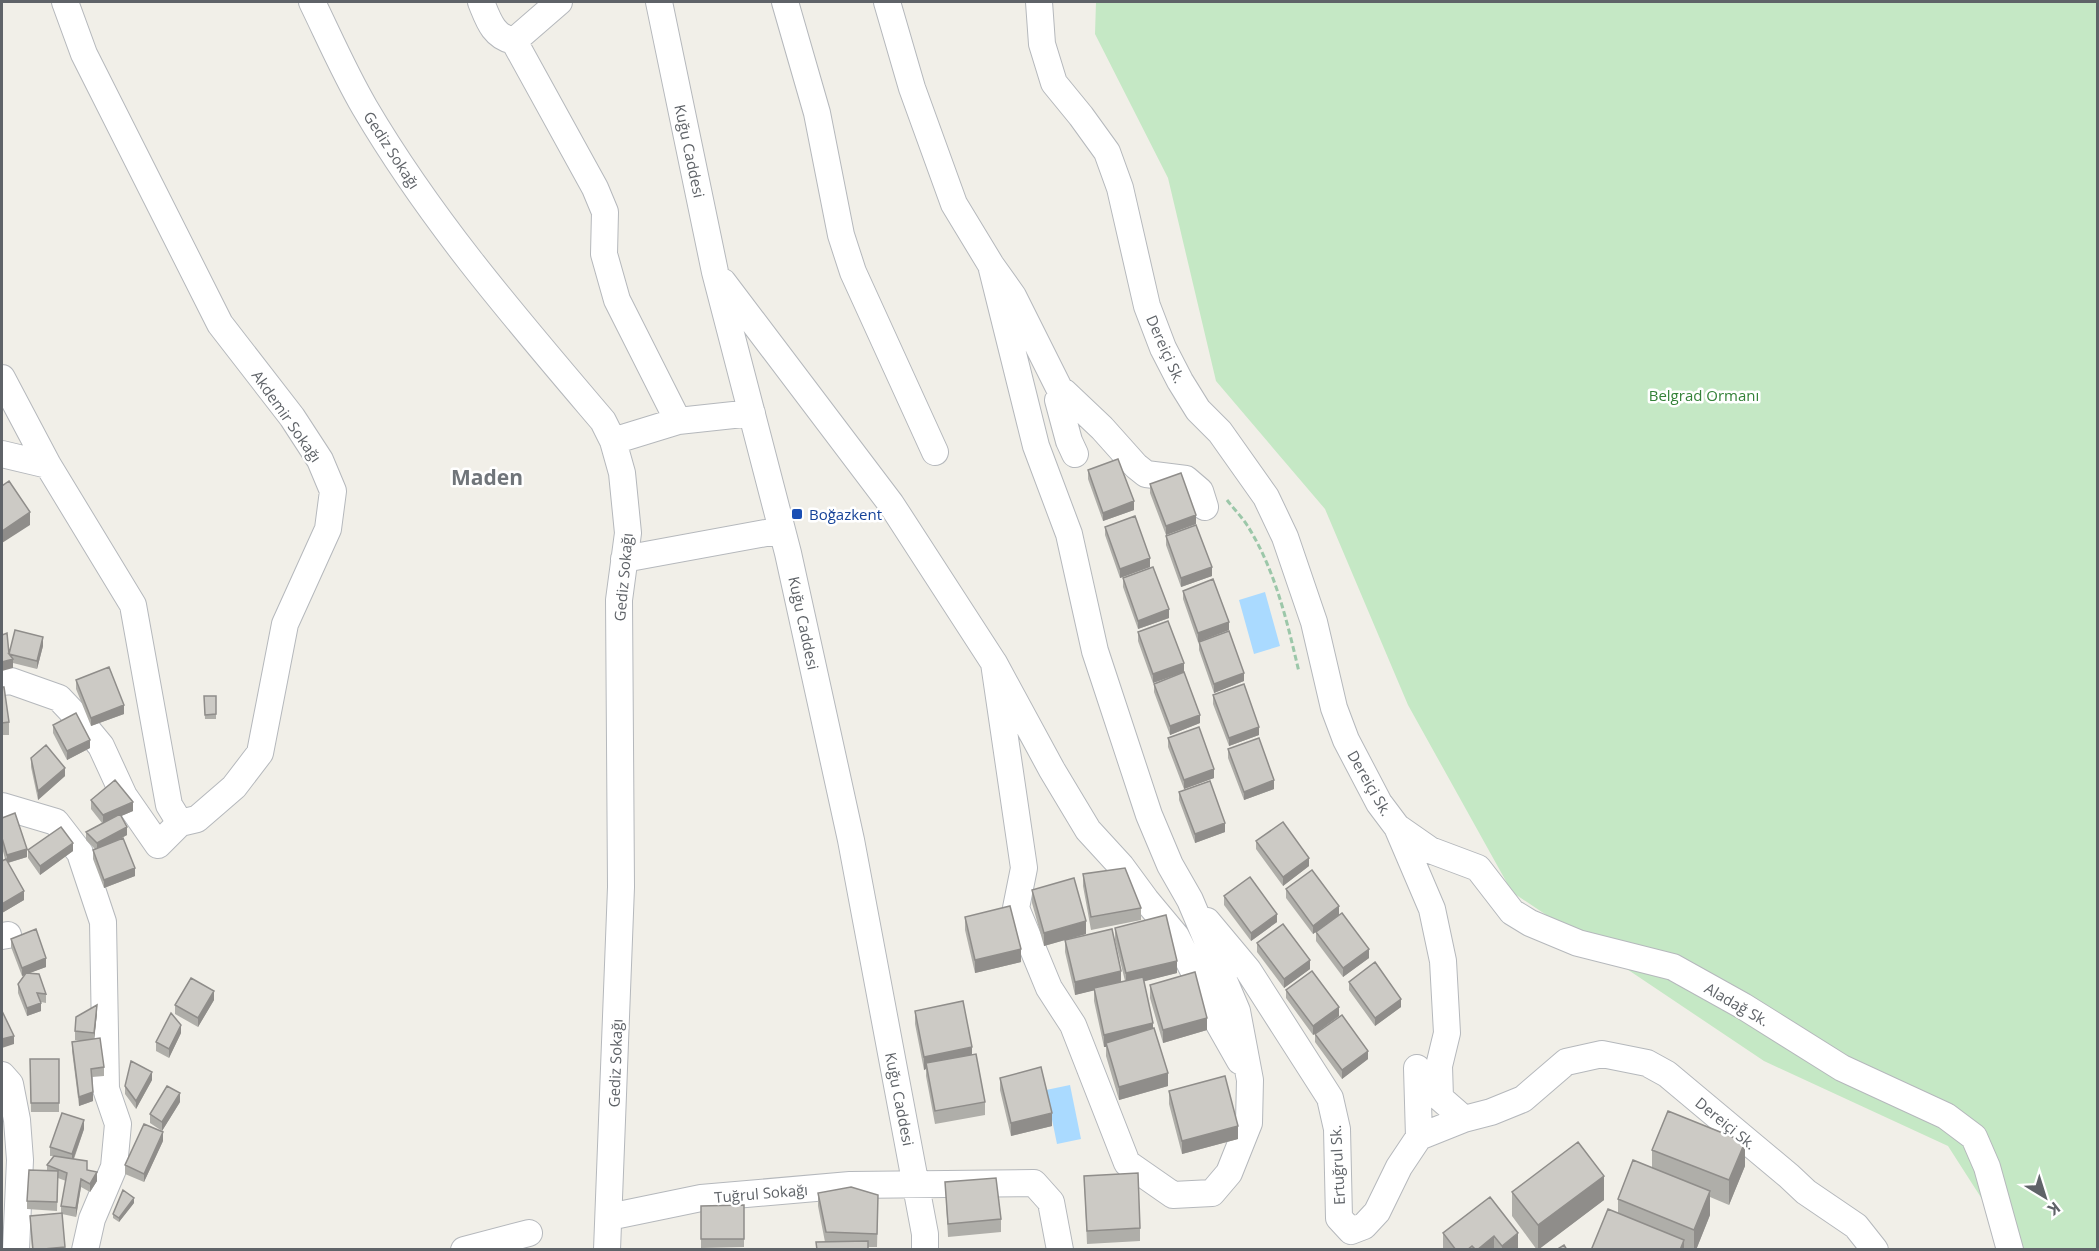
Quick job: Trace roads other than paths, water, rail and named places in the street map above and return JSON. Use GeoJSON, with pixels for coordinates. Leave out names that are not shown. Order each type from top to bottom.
{"type":"FeatureCollection","features":[{"type":"Feature","properties":{"kind":"street","name":"Akdemir Sokağı"},"geometry":{"type":"LineString","coordinates":[[65,2],[84,54],[220,324],[292,417],[320,460],[333,491],[328,529],[285,624],[260,753],[234,788],[197,819],[180,823]]}},
{"type":"Feature","properties":{"kind":"street","name":"Gediz Sokağı"},"geometry":{"type":"LineString","coordinates":[[312,2],[364,107],[409,177],[480,275],[603,421],[613,441],[622,472],[628,533],[619,600],[621,887],[607,1250]]}},
{"type":"Feature","properties":{"kind":"street"},"geometry":{"type":"LineString","coordinates":[[481,2],[489,22],[504,39],[514,40],[559,2]]}},
{"type":"Feature","properties":{"kind":"street","name":"Kuğu Caddesi"},"geometry":{"type":"LineString","coordinates":[[659,2],[715,272],[782,531],[851,840],[925,1234],[925,1250]]}},
{"type":"Feature","properties":{"kind":"street"},"geometry":{"type":"LineString","coordinates":[[785,2],[817,113],[841,235],[853,272],[935,452]]}},
{"type":"Feature","properties":{"kind":"street"},"geometry":{"type":"LineString","coordinates":[[887,2],[912,88],[954,204],[1013,296],[1062,394]]}},
{"type":"Feature","properties":{"kind":"street","name":"Dereiçi Sk."},"geometry":{"type":"LineString","coordinates":[[1039,2],[1042,44],[1054,83],[1107,152],[1120,188],[1147,306],[1163,348],[1179,381],[1198,410],[1220,432],[1266,497],[1280,527],[1314,622],[1334,708],[1346,740],[1379,803],[1397,827],[1432,909],[1443,961],[1448,1033],[1439,1066],[1440,1098],[1464,1119],[1491,1112],[1523,1099],[1566,1062],[1602,1054],[1647,1063],[1667,1074],[1790,1176],[1806,1192],[1856,1226],[1875,1250]]}},
{"type":"Feature","properties":{"kind":"street"},"geometry":{"type":"LineString","coordinates":[[514,40],[596,188],[605,212],[604,254],[617,300],[678,421]]}},
{"type":"Feature","properties":{"kind":"street"},"geometry":{"type":"LineString","coordinates":[[991,265],[1036,446],[1069,534],[1095,651],[1149,815],[1170,865],[1190,900],[1237,1011],[1250,1080],[1249,1123],[1229,1173],[1212,1193],[1173,1195],[1127,1163],[1073,1025],[1049,988],[1017,908],[1024,868],[994,663]]}},
{"type":"Feature","properties":{"kind":"street"},"geometry":{"type":"LineString","coordinates":[[715,272],[891,504],[994,663],[1088,830],[1121,866],[1176,936],[1198,980],[1203,996],[1250,1080]]}},
{"type":"Feature","properties":{"kind":"street"},"geometry":{"type":"LineString","coordinates":[[2,378],[48,465],[133,604],[169,806],[180,823],[158,845],[124,796],[101,746],[77,717],[58,698],[11,681],[2,682]]}},
{"type":"Feature","properties":{"kind":"street"},"geometry":{"type":"LineString","coordinates":[[1062,394],[1064,392],[1084,410],[1146,474],[1186,478],[1215,502]]}},
{"type":"Feature","properties":{"kind":"street"},"geometry":{"type":"LineString","coordinates":[[1062,394],[1058,400],[1075,454]]}},
{"type":"Feature","properties":{"kind":"street"},"geometry":{"type":"LineString","coordinates":[[613,441],[678,421],[752,413]]}},
{"type":"Feature","properties":{"kind":"street"},"geometry":{"type":"LineString","coordinates":[[2,454],[48,465]]}},
{"type":"Feature","properties":{"kind":"street"},"geometry":{"type":"LineString","coordinates":[[624,559],[782,531]]}},
{"type":"Feature","properties":{"kind":"street"},"geometry":{"type":"LineString","coordinates":[[2,806],[56,822],[80,853],[103,922],[106,1089],[118,1124],[114,1167],[92,1219],[86,1250]]}},
{"type":"Feature","properties":{"kind":"street","name":"Aladağ Sk."},"geometry":{"type":"LineString","coordinates":[[1397,827],[1430,850],[1478,868],[1512,912],[1530,923],[1578,943],[1673,967],[1743,1006],[1842,1068],[1946,1116],[1974,1137],[1987,1167],[2010,1250]]}},
{"type":"Feature","properties":{"kind":"street","name":"Ertuğrul Sk."},"geometry":{"type":"LineString","coordinates":[[1190,900],[1248,970],[1330,1098],[1337,1129],[1339,1218],[1351,1231],[1364,1226],[1377,1212],[1399,1167],[1419,1137]]}},
{"type":"Feature","properties":{"kind":"street"},"geometry":{"type":"LineString","coordinates":[[1418,1068],[1419,1137],[1464,1119]]}},
{"type":"Feature","properties":{"kind":"street"},"geometry":{"type":"LineString","coordinates":[[2,1075],[10,1084],[20,1150],[16,1250]]}},
{"type":"Feature","properties":{"kind":"street","name":"Tuğrul Sokağı"},"geometry":{"type":"LineString","coordinates":[[609,1217],[701,1198],[850,1185],[1034,1183],[1050,1202],[1060,1250]]}},
{"type":"Feature","properties":{"kind":"street"},"geometry":{"type":"LineString","coordinates":[[464,1250],[529,1233]]}},
{"type":"Feature","properties":{"kind":"water"},"geometry":{"type":"Polygon","coordinates":[[[1265,592],[1280,646],[1254,654],[1239,600],[1265,592]]]}},
{"type":"Feature","properties":{"kind":"water"},"geometry":{"type":"Polygon","coordinates":[[[1070,1085],[1081,1139],[1057,1144],[1046,1090],[1070,1085]]]}},
{"type":"Feature","properties":{"kind":"place","name":"Boğazkent"},"geometry":{"type":"Point","coordinates":[797,514]}},
{"type":"Feature","properties":{"kind":"district","name":"Maden"},"geometry":{"type":"Point","coordinates":[487,477]}},
{"type":"Feature","properties":{"kind":"park label","name":"Belgrad Ormanı"},"geometry":{"type":"Point","coordinates":[1704,395]}}]}
